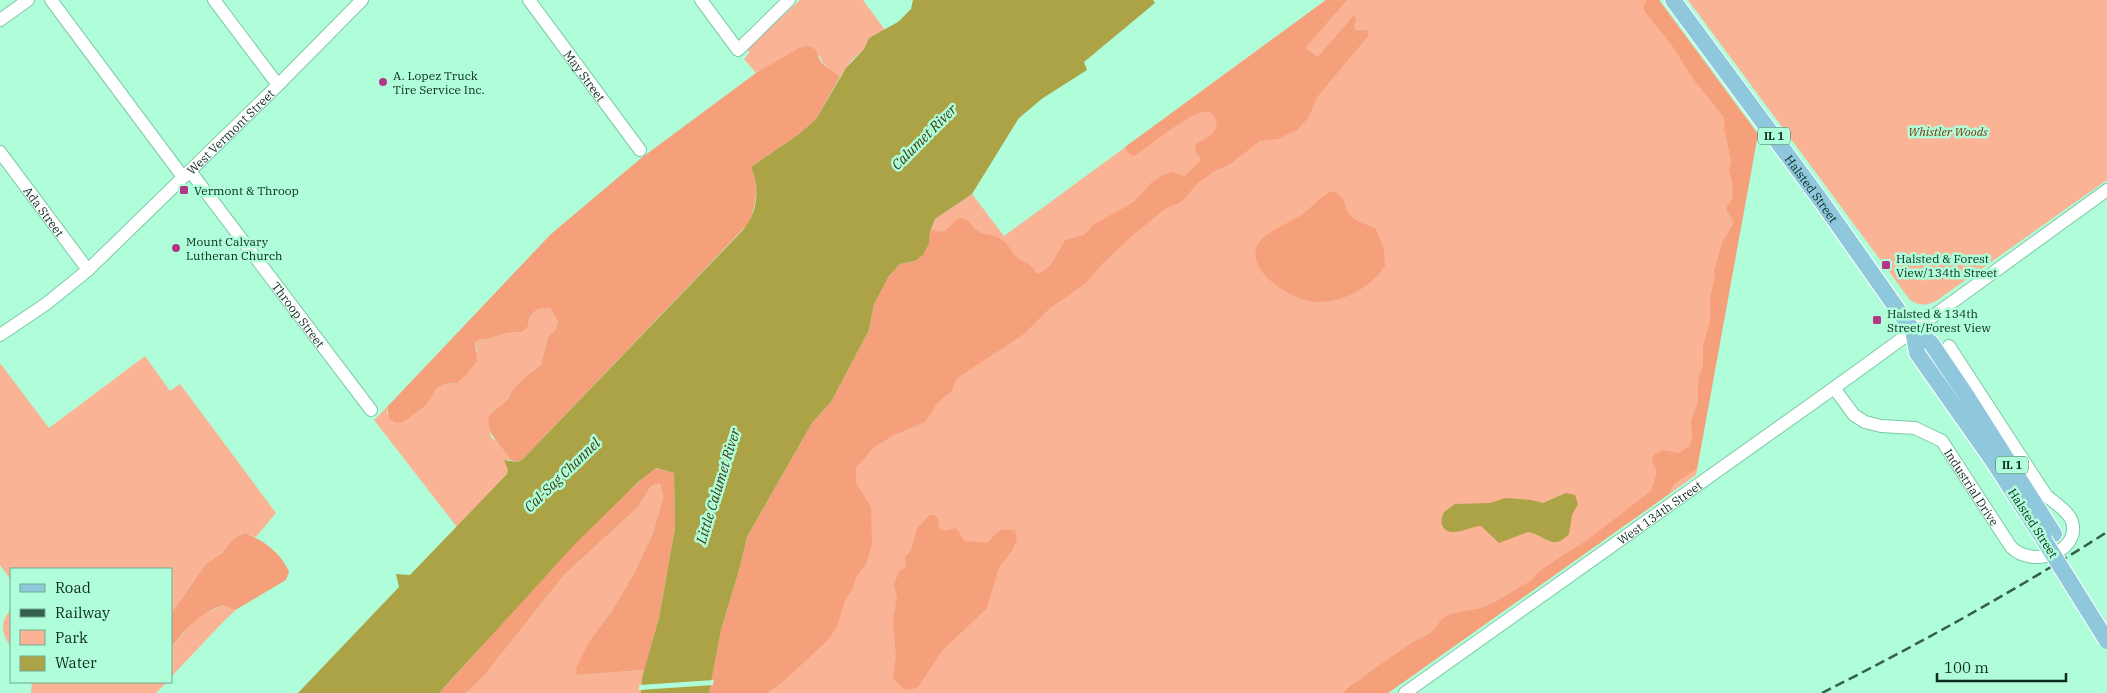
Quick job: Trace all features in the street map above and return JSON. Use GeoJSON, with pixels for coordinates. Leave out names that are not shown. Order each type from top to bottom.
{"type":"FeatureCollection","features":[{"type":"Feature","properties":{"kind":"main road","name":"Halsted Street"},"geometry":{"type":"LineString","coordinates":[[1673,0],[1822,202],[1913,330],[1931,343],[1968,398],[2107,641]]}},
{"type":"Feature","properties":{"kind":"main road","name":"Halsted Street"},"geometry":{"type":"LineString","coordinates":[[2049,537],[2107,619]]}},
{"type":"Feature","properties":{"kind":"street"},"geometry":{"type":"LineString","coordinates":[[0,20],[28,0]]}},
{"type":"Feature","properties":{"kind":"street","name":"Throop Street"},"geometry":{"type":"LineString","coordinates":[[50,0],[371,410]]}},
{"type":"Feature","properties":{"kind":"street"},"geometry":{"type":"LineString","coordinates":[[214,0],[278,85]]}},
{"type":"Feature","properties":{"kind":"street","name":"May Street"},"geometry":{"type":"LineString","coordinates":[[529,0],[640,150]]}},
{"type":"Feature","properties":{"kind":"street"},"geometry":{"type":"LineString","coordinates":[[701,0],[738,50],[789,0]]}},
{"type":"Feature","properties":{"kind":"street","name":"West Vermont Street"},"geometry":{"type":"LineString","coordinates":[[0,335],[46,304],[88,270],[278,85],[358,2]]}},
{"type":"Feature","properties":{"kind":"street","name":"Ada Street"},"geometry":{"type":"LineString","coordinates":[[0,152],[88,270]]}},
{"type":"Feature","properties":{"kind":"street","name":"West 134th Street"},"geometry":{"type":"LineString","coordinates":[[1404,693],[1834,388],[2107,190]]}},
{"type":"Feature","properties":{"kind":"street","name":"Industrial Drive"},"geometry":{"type":"LineString","coordinates":[[1834,388],[1854,415],[1865,422],[1881,426],[1915,428],[1942,441],[2004,539],[2018,554],[2037,558],[2051,555],[2064,547],[2070,540],[2072,527],[2067,513],[2046,495],[1977,386],[1949,346]]}},
{"type":"Feature","properties":{"kind":"green space"},"geometry":{"type":"Polygon","coordinates":[[[800,0],[863,0],[885,30],[869,38],[864,49],[852,60],[840,77],[826,66],[820,56],[778,61],[756,73],[744,59],[749,53],[748,48],[800,0]]]}},
{"type":"Feature","properties":{"kind":"green space"},"geometry":{"type":"Polygon","coordinates":[[[1326,0],[1659,0],[1758,134],[1696,475],[1388,693],[709,693],[721,630],[930,232],[935,219],[972,194],[1004,236],[1326,0]]]}},
{"type":"Feature","properties":{"kind":"green space","name":"Whistler Woods"},"geometry":{"type":"Polygon","coordinates":[[[1688,0],[2107,0],[2107,180],[1936,301],[1929,304],[1920,304],[1910,300],[1688,0]]]}},
{"type":"Feature","properties":{"kind":"green space"},"geometry":{"type":"Polygon","coordinates":[[[544,307],[550,308],[558,322],[555,330],[548,337],[541,365],[526,376],[513,389],[508,399],[489,415],[491,437],[504,448],[510,460],[505,460],[509,471],[457,527],[374,420],[387,407],[387,414],[431,396],[436,389],[444,384],[457,383],[477,351],[475,342],[477,340],[522,332],[533,311],[544,307]]]}},
{"type":"Feature","properties":{"kind":"green space"},"geometry":{"type":"Polygon","coordinates":[[[145,356],[170,391],[180,384],[276,513],[256,537],[245,533],[234,538],[222,553],[205,565],[172,613],[172,568],[10,568],[10,579],[0,565],[0,363],[49,428],[145,356]]]}},
{"type":"Feature","properties":{"kind":"green space"},"geometry":{"type":"Polygon","coordinates":[[[660,483],[663,498],[653,533],[634,573],[612,611],[590,640],[577,675],[645,670],[641,693],[466,693],[483,677],[564,575],[638,507],[651,486],[660,483]]]}},
{"type":"Feature","properties":{"kind":"green space"},"geometry":{"type":"Polygon","coordinates":[[[223,605],[231,609],[237,609],[172,676],[172,647],[196,618],[223,605]]]}},
{"type":"Feature","properties":{"kind":"green space"},"geometry":{"type":"Polygon","coordinates":[[[10,611],[10,644],[5,637],[3,628],[7,614],[10,611]]]}},
{"type":"Feature","properties":{"kind":"green space"},"geometry":{"type":"Polygon","coordinates":[[[32,683],[166,683],[156,693],[31,693],[32,683]]]}},
{"type":"Feature","properties":{"kind":"shaded area"},"geometry":{"type":"Polygon","coordinates":[[[1326,0],[1347,0],[1305,48],[1318,57],[1354,15],[1356,31],[1367,30],[1369,35],[1318,96],[1308,118],[1297,130],[1278,139],[1260,141],[1230,164],[1213,172],[1198,183],[1181,202],[1165,209],[1132,236],[1102,264],[1086,283],[1050,308],[1024,334],[959,377],[955,381],[952,391],[938,402],[925,422],[892,436],[873,448],[856,468],[856,483],[871,507],[872,545],[866,564],[856,577],[853,588],[845,600],[837,627],[827,641],[785,680],[767,693],[709,693],[721,630],[747,537],[812,423],[831,402],[869,330],[874,304],[889,276],[900,264],[915,261],[929,243],[930,232],[933,230],[942,232],[960,218],[966,219],[980,232],[1002,239],[1019,259],[1030,265],[1036,273],[1041,273],[1051,265],[1065,240],[1084,235],[1093,225],[1134,202],[1151,183],[1161,176],[1171,172],[1183,176],[1187,174],[1201,160],[1195,150],[1195,145],[1211,135],[1217,127],[1216,119],[1211,113],[1205,112],[1196,115],[1185,120],[1134,156],[1129,154],[1125,147],[1326,0]]]}},
{"type":"Feature","properties":{"kind":"shaded area"},"geometry":{"type":"Polygon","coordinates":[[[1647,0],[1659,0],[1758,134],[1697,469],[1677,482],[1669,494],[1388,693],[1343,693],[1352,684],[1378,666],[1415,641],[1431,633],[1442,619],[1450,614],[1482,608],[1532,580],[1536,574],[1586,541],[1651,491],[1657,472],[1652,461],[1654,455],[1663,450],[1679,453],[1689,446],[1692,439],[1691,420],[1698,403],[1698,380],[1703,365],[1703,347],[1710,320],[1710,299],[1715,276],[1714,271],[1722,243],[1734,222],[1727,211],[1727,206],[1733,198],[1732,180],[1729,171],[1731,160],[1723,116],[1694,80],[1671,44],[1645,12],[1643,7],[1647,0]]]}},
{"type":"Feature","properties":{"kind":"shaded area"},"geometry":{"type":"Polygon","coordinates":[[[808,46],[815,49],[820,61],[840,77],[816,119],[799,134],[751,167],[754,174],[756,196],[748,224],[522,460],[517,462],[510,460],[489,428],[489,415],[508,399],[513,389],[526,376],[541,365],[548,337],[555,330],[558,322],[550,308],[541,308],[534,311],[528,321],[528,326],[522,332],[477,340],[475,343],[477,361],[457,383],[444,384],[436,389],[426,405],[403,422],[396,423],[389,418],[387,407],[551,234],[640,159],[756,73],[799,48],[808,46]]]}},
{"type":"Feature","properties":{"kind":"shaded area"},"geometry":{"type":"Polygon","coordinates":[[[1330,192],[1335,192],[1342,197],[1348,212],[1353,218],[1376,229],[1384,249],[1385,266],[1372,281],[1356,292],[1337,299],[1317,302],[1296,297],[1274,284],[1258,266],[1255,256],[1260,241],[1303,214],[1319,199],[1330,192]]]}},
{"type":"Feature","properties":{"kind":"shaded area"},"geometry":{"type":"Polygon","coordinates":[[[655,468],[674,473],[675,528],[659,618],[645,670],[577,675],[576,668],[590,640],[612,611],[634,573],[653,533],[663,498],[660,483],[651,486],[638,507],[564,575],[483,677],[466,693],[439,693],[571,548],[626,493],[655,468]]]}},
{"type":"Feature","properties":{"kind":"shaded area"},"geometry":{"type":"Polygon","coordinates":[[[929,515],[938,518],[939,528],[944,531],[956,528],[965,541],[987,543],[999,531],[1005,529],[1015,531],[1017,539],[1012,551],[999,567],[987,608],[942,651],[918,687],[906,689],[900,686],[893,677],[896,657],[893,619],[897,598],[894,585],[899,571],[906,567],[905,557],[911,550],[917,529],[929,515]]]}},
{"type":"Feature","properties":{"kind":"shaded area"},"geometry":{"type":"Polygon","coordinates":[[[245,533],[265,544],[286,565],[289,572],[286,580],[237,609],[231,609],[223,605],[200,617],[172,647],[172,613],[205,565],[222,553],[234,538],[245,533]]]}},
{"type":"Feature","properties":{"kind":"water"},"geometry":{"type":"Polygon","coordinates":[[[913,0],[1153,0],[1155,3],[1084,62],[1087,70],[1043,98],[1019,118],[972,194],[935,219],[930,232],[929,243],[923,255],[915,261],[900,264],[889,276],[874,304],[869,330],[831,402],[812,423],[747,537],[721,630],[709,693],[641,693],[642,678],[659,618],[675,528],[674,473],[656,468],[638,482],[575,544],[439,693],[298,693],[399,587],[396,574],[410,575],[507,474],[508,470],[504,460],[517,462],[522,460],[743,230],[752,216],[756,200],[756,183],[751,167],[799,134],[816,119],[846,68],[864,49],[869,38],[898,22],[911,9],[913,0]]]}},
{"type":"Feature","properties":{"kind":"water"},"geometry":{"type":"Polygon","coordinates":[[[1566,493],[1575,495],[1578,504],[1572,515],[1569,534],[1558,542],[1549,541],[1528,532],[1499,543],[1481,526],[1456,532],[1451,532],[1443,527],[1442,518],[1444,512],[1455,504],[1490,503],[1505,498],[1543,503],[1566,493]]]}},
{"type":"Feature","properties":{"kind":"pier"},"geometry":{"type":"Polygon","coordinates":[[[714,680],[713,685],[639,690],[639,685],[714,680]]]}},
{"type":"Feature","properties":{"kind":"railway"},"geometry":{"type":"LineString","coordinates":[[1822,693],[1966,616],[2107,532]]}},
{"type":"Feature","properties":{"kind":"place","name":"A. Lopez Truck Tire Service Inc."},"geometry":{"type":"Point","coordinates":[383,82]}},
{"type":"Feature","properties":{"kind":"place","name":"Vermont & Throop"},"geometry":{"type":"Point","coordinates":[184,190]}},
{"type":"Feature","properties":{"kind":"place","name":"Mount Calvary Lutheran Church"},"geometry":{"type":"Point","coordinates":[176,248]}},
{"type":"Feature","properties":{"kind":"place","name":"Halsted & Forest View/134th Street"},"geometry":{"type":"Point","coordinates":[1886,265]}},
{"type":"Feature","properties":{"kind":"place","name":"Halsted & 134th Street/Forest View"},"geometry":{"type":"Point","coordinates":[1877,320]}},
{"type":"Feature","properties":{"kind":"water label","name":"Calumet River"},"geometry":{"type":"Point","coordinates":[924,137]}},
{"type":"Feature","properties":{"kind":"water label","name":"Cal-Sag Channel"},"geometry":{"type":"Point","coordinates":[562,475]}},
{"type":"Feature","properties":{"kind":"water label","name":"Little Calumet River"},"geometry":{"type":"Point","coordinates":[718,486]}}]}
